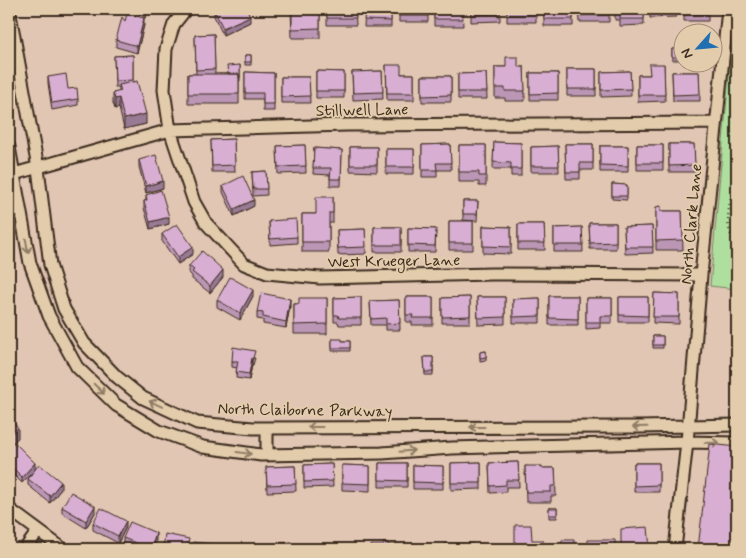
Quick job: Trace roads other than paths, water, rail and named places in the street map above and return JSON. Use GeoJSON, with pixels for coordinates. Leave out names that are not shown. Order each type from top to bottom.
{"type":"FeatureCollection","features":[{"type":"Feature","properties":{"kind":"street","name":"North Claiborne Parkway"},"geometry":{"type":"LineString","coordinates":[[9,9],[38,168],[50,264],[64,309],[84,343],[117,377],[143,398],[197,423],[252,428],[737,425]]}},
{"type":"Feature","properties":{"kind":"street","name":"West Krueger Lane"},"geometry":{"type":"LineString","coordinates":[[186,9],[174,24],[166,49],[164,90],[170,130],[194,202],[206,224],[244,264],[267,273],[320,278],[492,274],[701,275]]}},
{"type":"Feature","properties":{"kind":"street","name":"North Clark Lane"},"geometry":{"type":"LineString","coordinates":[[675,549],[728,9]]}},
{"type":"Feature","properties":{"kind":"street","name":"Stillwell Lane"},"geometry":{"type":"LineString","coordinates":[[14,174],[170,130],[347,125],[716,123]]}},
{"type":"Feature","properties":{"kind":"street"},"geometry":{"type":"LineString","coordinates":[[9,147],[30,263],[49,316],[77,367],[116,405],[159,431],[203,447],[266,455],[382,453],[452,448],[687,442],[737,443]]}},
{"type":"Feature","properties":{"kind":"street"},"geometry":{"type":"LineString","coordinates":[[266,455],[267,428]]}},
{"type":"Feature","properties":{"kind":"street"},"geometry":{"type":"LineString","coordinates":[[9,509],[63,549]]}},
{"type":"Feature","properties":{"kind":"street"},"geometry":{"type":"LineString","coordinates":[[25,549],[38,531]]}}]}
